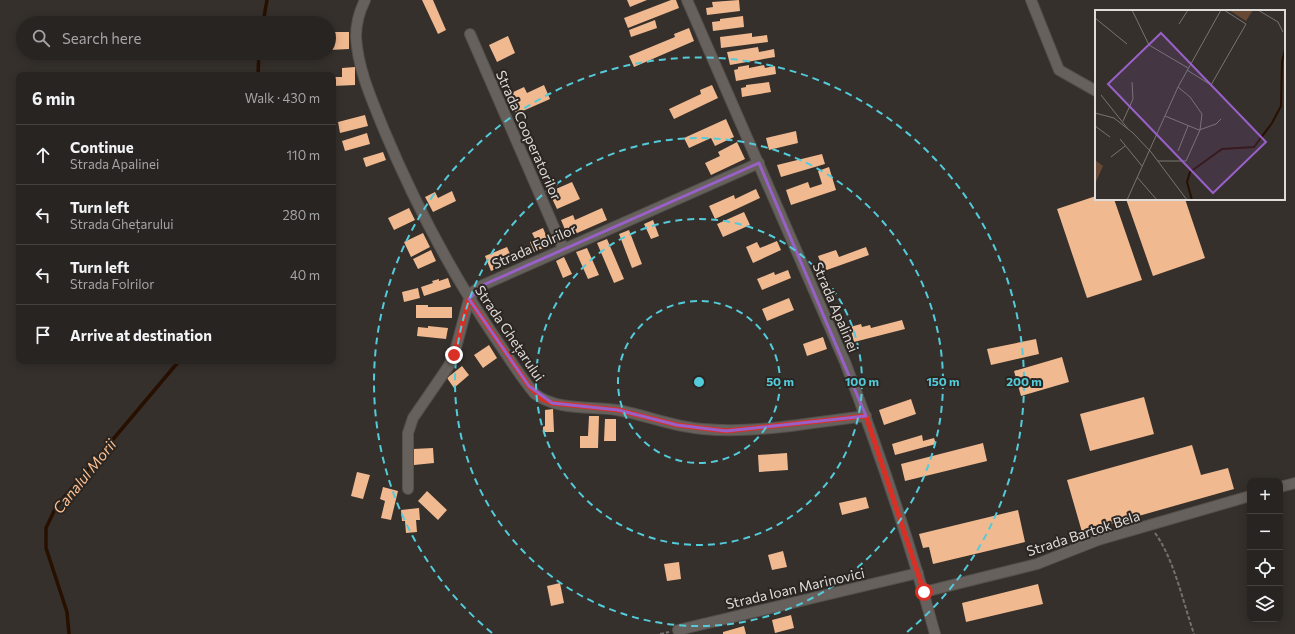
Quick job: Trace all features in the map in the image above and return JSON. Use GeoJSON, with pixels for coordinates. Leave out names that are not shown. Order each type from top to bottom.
{"type":"FeatureCollection","features":[{"type":"Feature","properties":{"kind":"street","name":"Strada Ghețarului"},"geometry":{"type":"LineString","coordinates":[[365,0],[359,12],[356,38],[361,66],[369,93],[400,168],[469,299],[529,386],[542,399],[552,403],[618,410],[677,425],[726,431],[866,416]]}},
{"type":"Feature","properties":{"kind":"street","name":"Strada Apalinei"},"geometry":{"type":"LineString","coordinates":[[687,0],[845,362],[866,416],[918,573],[935,634]]}},
{"type":"Feature","properties":{"kind":"street"},"geometry":{"type":"LineString","coordinates":[[1031,0],[1059,70],[1095,91]]}},
{"type":"Feature","properties":{"kind":"street","name":"Strada Cooperatorilor"},"geometry":{"type":"LineString","coordinates":[[470,34],[563,248]]}},
{"type":"Feature","properties":{"kind":"street","name":"Strada Folrilor"},"geometry":{"type":"LineString","coordinates":[[408,489],[408,433],[413,418],[448,367],[454,355],[469,299],[474,291],[483,285],[563,248],[759,163]]}},
{"type":"Feature","properties":{"kind":"street"},"geometry":{"type":"LineString","coordinates":[[1283,486],[1295,483]]}},
{"type":"Feature","properties":{"kind":"street","name":"Strada Bartok Bela"},"geometry":{"type":"LineString","coordinates":[[924,592],[1037,564],[1098,540],[1247,497]]}},
{"type":"Feature","properties":{"kind":"street","name":"Strada Ioan Marinovici"},"geometry":{"type":"LineString","coordinates":[[679,632],[918,573]]}},
{"type":"Feature","properties":{"kind":"path"},"geometry":{"type":"LineString","coordinates":[[1150,525],[1165,547],[1194,634]]}},
{"type":"Feature","properties":{"kind":"highlighted area"},"geometry":{"type":"Polygon","coordinates":[[[759,163],[866,416],[726,431],[677,425],[618,410],[552,403],[529,386],[469,299],[483,285],[759,163]]]}},
{"type":"Feature","properties":{"kind":"building"},"geometry":{"type":"Polygon","coordinates":[[[422,0],[433,0],[446,30],[438,34],[422,0]]]}},
{"type":"Feature","properties":{"kind":"building"},"geometry":{"type":"Polygon","coordinates":[[[627,0],[647,0],[630,7],[627,0]]]}},
{"type":"Feature","properties":{"kind":"building"},"geometry":{"type":"Polygon","coordinates":[[[671,0],[676,0],[679,8],[628,28],[624,18],[671,0]]]}},
{"type":"Feature","properties":{"kind":"building"},"geometry":{"type":"Polygon","coordinates":[[[739,0],[740,11],[707,15],[706,8],[713,7],[712,2],[739,0]]]}},
{"type":"Feature","properties":{"kind":"building"},"geometry":{"type":"Polygon","coordinates":[[[743,16],[744,27],[713,31],[712,22],[720,21],[720,19],[743,16]]]}},
{"type":"Feature","properties":{"kind":"building"},"geometry":{"type":"Polygon","coordinates":[[[655,20],[657,28],[631,37],[629,30],[655,20]]]}},
{"type":"Feature","properties":{"kind":"building"},"geometry":{"type":"Polygon","coordinates":[[[689,28],[694,41],[634,67],[629,56],[675,37],[674,34],[689,28]]]}},
{"type":"Feature","properties":{"kind":"building"},"geometry":{"type":"Polygon","coordinates":[[[336,32],[349,32],[349,49],[336,50],[336,32]]]}},
{"type":"Feature","properties":{"kind":"building"},"geometry":{"type":"Polygon","coordinates":[[[752,33],[752,37],[767,35],[768,42],[721,48],[720,37],[752,33]]]}},
{"type":"Feature","properties":{"kind":"building"},"geometry":{"type":"Polygon","coordinates":[[[508,36],[515,53],[497,62],[489,45],[508,36]]]}},
{"type":"Feature","properties":{"kind":"building"},"geometry":{"type":"Polygon","coordinates":[[[758,47],[759,52],[774,49],[775,57],[730,65],[727,52],[758,47]]]}},
{"type":"Feature","properties":{"kind":"building"},"geometry":{"type":"Polygon","coordinates":[[[749,65],[749,68],[764,65],[765,68],[775,66],[776,74],[736,81],[734,70],[738,69],[738,67],[749,65]]]}},
{"type":"Feature","properties":{"kind":"building"},"geometry":{"type":"Polygon","coordinates":[[[355,67],[355,85],[336,86],[336,77],[342,77],[342,68],[355,67]]]}},
{"type":"Feature","properties":{"kind":"building"},"geometry":{"type":"Polygon","coordinates":[[[769,82],[771,92],[742,97],[741,88],[746,87],[746,85],[769,82]]]}},
{"type":"Feature","properties":{"kind":"building"},"geometry":{"type":"Polygon","coordinates":[[[544,85],[550,99],[516,114],[507,95],[524,87],[527,93],[544,85]]]}},
{"type":"Feature","properties":{"kind":"building"},"geometry":{"type":"Polygon","coordinates":[[[712,85],[718,98],[674,119],[669,109],[701,94],[700,90],[712,85]]]}},
{"type":"Feature","properties":{"kind":"building"},"geometry":{"type":"Polygon","coordinates":[[[365,115],[368,126],[340,133],[338,122],[365,115]]]}},
{"type":"Feature","properties":{"kind":"building"},"geometry":{"type":"Polygon","coordinates":[[[726,119],[734,137],[715,146],[711,138],[689,148],[684,138],[726,119]]]}},
{"type":"Feature","properties":{"kind":"building"},"geometry":{"type":"Polygon","coordinates":[[[796,131],[798,143],[769,150],[766,138],[796,131]]]}},
{"type":"Feature","properties":{"kind":"building"},"geometry":{"type":"Polygon","coordinates":[[[367,133],[370,144],[345,151],[342,141],[367,133]]]}},
{"type":"Feature","properties":{"kind":"building"},"geometry":{"type":"Polygon","coordinates":[[[737,142],[745,159],[711,175],[705,163],[720,156],[718,152],[737,142]]]}},
{"type":"Feature","properties":{"kind":"building"},"geometry":{"type":"Polygon","coordinates":[[[383,152],[386,160],[366,167],[363,158],[383,152]]]}},
{"type":"Feature","properties":{"kind":"building"},"geometry":{"type":"Polygon","coordinates":[[[822,154],[825,164],[781,177],[777,165],[822,154]]]}},
{"type":"Feature","properties":{"kind":"building"},"geometry":{"type":"Polygon","coordinates":[[[829,167],[836,190],[791,205],[786,190],[808,182],[810,188],[822,184],[818,171],[829,167]]]}},
{"type":"Feature","properties":{"kind":"building"},"geometry":{"type":"Polygon","coordinates":[[[572,182],[580,199],[557,209],[549,192],[572,182]]]}},
{"type":"Feature","properties":{"kind":"building"},"geometry":{"type":"Polygon","coordinates":[[[756,189],[760,198],[715,219],[709,206],[734,195],[735,199],[756,189]]]}},
{"type":"Feature","properties":{"kind":"building"},"geometry":{"type":"Polygon","coordinates":[[[452,191],[456,201],[433,212],[425,197],[435,192],[438,198],[452,191]]]}},
{"type":"Feature","properties":{"kind":"building"},"geometry":{"type":"Polygon","coordinates":[[[1095,196],[1095,200],[1114,200],[1142,280],[1087,298],[1057,209],[1095,196]]]}},
{"type":"Feature","properties":{"kind":"building"},"geometry":{"type":"Polygon","coordinates":[[[1126,200],[1185,200],[1205,258],[1153,276],[1126,200]]]}},
{"type":"Feature","properties":{"kind":"building"},"geometry":{"type":"Polygon","coordinates":[[[409,208],[415,220],[394,230],[388,218],[409,208]]]}},
{"type":"Feature","properties":{"kind":"building"},"geometry":{"type":"Polygon","coordinates":[[[602,208],[607,220],[568,237],[561,220],[573,215],[575,220],[602,208]]]}},
{"type":"Feature","properties":{"kind":"building"},"geometry":{"type":"Polygon","coordinates":[[[744,212],[750,225],[723,237],[717,224],[744,212]]]}},
{"type":"Feature","properties":{"kind":"building"},"geometry":{"type":"Polygon","coordinates":[[[653,220],[659,236],[651,239],[644,224],[653,220]]]}},
{"type":"Feature","properties":{"kind":"building"},"geometry":{"type":"Polygon","coordinates":[[[543,228],[550,245],[534,252],[530,242],[535,239],[532,233],[543,228]]]}},
{"type":"Feature","properties":{"kind":"building"},"geometry":{"type":"Polygon","coordinates":[[[629,230],[642,264],[632,268],[619,234],[629,230]]]}},
{"type":"Feature","properties":{"kind":"building"},"geometry":{"type":"Polygon","coordinates":[[[423,233],[430,247],[411,257],[404,242],[423,233]]]}},
{"type":"Feature","properties":{"kind":"building"},"geometry":{"type":"Polygon","coordinates":[[[607,239],[624,279],[614,283],[597,243],[607,239]]]}},
{"type":"Feature","properties":{"kind":"building"},"geometry":{"type":"Polygon","coordinates":[[[777,241],[781,250],[753,263],[746,247],[757,242],[760,248],[777,241]]]}},
{"type":"Feature","properties":{"kind":"building"},"geometry":{"type":"Polygon","coordinates":[[[507,247],[513,261],[491,271],[485,256],[507,247]]]}},
{"type":"Feature","properties":{"kind":"building"},"geometry":{"type":"Polygon","coordinates":[[[866,247],[869,255],[824,271],[818,256],[836,250],[839,257],[866,247]]]}},
{"type":"Feature","properties":{"kind":"building"},"geometry":{"type":"Polygon","coordinates":[[[587,248],[599,275],[588,279],[576,252],[587,248]]]}},
{"type":"Feature","properties":{"kind":"building"},"geometry":{"type":"Polygon","coordinates":[[[431,250],[436,261],[418,269],[413,259],[431,250]]]}},
{"type":"Feature","properties":{"kind":"building"},"geometry":{"type":"Polygon","coordinates":[[[564,257],[572,274],[563,278],[556,261],[564,257]]]}},
{"type":"Feature","properties":{"kind":"building"},"geometry":{"type":"Polygon","coordinates":[[[788,270],[791,278],[762,290],[757,279],[774,272],[775,275],[788,270]]]}},
{"type":"Feature","properties":{"kind":"building"},"geometry":{"type":"Polygon","coordinates":[[[448,278],[451,287],[424,296],[421,287],[433,283],[432,281],[439,279],[439,281],[448,278]]]}},
{"type":"Feature","properties":{"kind":"building"},"geometry":{"type":"Polygon","coordinates":[[[418,288],[420,298],[404,302],[402,292],[418,288]]]}},
{"type":"Feature","properties":{"kind":"building"},"geometry":{"type":"Polygon","coordinates":[[[789,298],[794,310],[767,321],[762,309],[789,298]]]}},
{"type":"Feature","properties":{"kind":"building"},"geometry":{"type":"Polygon","coordinates":[[[416,305],[428,305],[428,307],[452,307],[452,318],[416,318],[416,305]]]}},
{"type":"Feature","properties":{"kind":"building"},"geometry":{"type":"Polygon","coordinates":[[[902,320],[905,329],[854,342],[850,327],[861,324],[862,327],[870,325],[871,328],[902,320]]]}},
{"type":"Feature","properties":{"kind":"building"},"geometry":{"type":"Polygon","coordinates":[[[428,326],[448,328],[446,339],[417,336],[418,327],[428,328],[428,326]]]}},
{"type":"Feature","properties":{"kind":"building"},"geometry":{"type":"Polygon","coordinates":[[[823,337],[827,349],[807,356],[803,344],[823,337]]]}},
{"type":"Feature","properties":{"kind":"building"},"geometry":{"type":"Polygon","coordinates":[[[1036,339],[1039,354],[991,365],[987,349],[1036,339]]]}},
{"type":"Feature","properties":{"kind":"building"},"geometry":{"type":"Polygon","coordinates":[[[489,345],[497,358],[483,368],[474,355],[489,345]]]}},
{"type":"Feature","properties":{"kind":"building"},"geometry":{"type":"Polygon","coordinates":[[[1062,357],[1069,382],[1021,396],[1014,371],[1062,357]]]}},
{"type":"Feature","properties":{"kind":"building"},"geometry":{"type":"Polygon","coordinates":[[[462,366],[469,375],[454,388],[447,378],[462,366]]]}},
{"type":"Feature","properties":{"kind":"building"},"geometry":{"type":"Polygon","coordinates":[[[1144,397],[1154,434],[1090,451],[1080,414],[1144,397]]]}},
{"type":"Feature","properties":{"kind":"building"},"geometry":{"type":"Polygon","coordinates":[[[911,399],[916,414],[884,425],[879,410],[911,399]]]}},
{"type":"Feature","properties":{"kind":"building"},"geometry":{"type":"Polygon","coordinates":[[[553,409],[554,432],[543,432],[543,427],[545,426],[545,410],[553,409]]]}},
{"type":"Feature","properties":{"kind":"building"},"geometry":{"type":"Polygon","coordinates":[[[589,416],[599,416],[598,448],[580,448],[580,436],[588,436],[589,416]]]}},
{"type":"Feature","properties":{"kind":"building"},"geometry":{"type":"Polygon","coordinates":[[[605,419],[616,419],[616,441],[604,441],[605,419]]]}},
{"type":"Feature","properties":{"kind":"building"},"geometry":{"type":"Polygon","coordinates":[[[922,435],[923,441],[934,438],[936,444],[895,455],[892,444],[922,435]]]}},
{"type":"Feature","properties":{"kind":"building"},"geometry":{"type":"Polygon","coordinates":[[[983,443],[987,461],[905,481],[901,464],[983,443]]]}},
{"type":"Feature","properties":{"kind":"building"},"geometry":{"type":"Polygon","coordinates":[[[1192,445],[1201,475],[1228,468],[1234,489],[1082,532],[1067,480],[1192,445]]]}},
{"type":"Feature","properties":{"kind":"building"},"geometry":{"type":"Polygon","coordinates":[[[433,448],[434,463],[414,465],[413,449],[433,448]]]}},
{"type":"Feature","properties":{"kind":"building"},"geometry":{"type":"Polygon","coordinates":[[[787,453],[788,470],[759,472],[758,455],[787,453]]]}},
{"type":"Feature","properties":{"kind":"building"},"geometry":{"type":"Polygon","coordinates":[[[357,472],[370,475],[363,499],[351,496],[357,472]]]}},
{"type":"Feature","properties":{"kind":"building"},"geometry":{"type":"Polygon","coordinates":[[[383,487],[398,491],[391,520],[381,518],[385,501],[380,499],[383,487]]]}},
{"type":"Feature","properties":{"kind":"building"},"geometry":{"type":"Polygon","coordinates":[[[427,491],[447,510],[438,520],[418,501],[427,491]]]}},
{"type":"Feature","properties":{"kind":"building"},"geometry":{"type":"Polygon","coordinates":[[[866,497],[869,508],[842,515],[839,503],[866,497]]]}},
{"type":"Feature","properties":{"kind":"building"},"geometry":{"type":"Polygon","coordinates":[[[419,508],[420,520],[416,520],[417,532],[406,533],[405,521],[402,521],[401,510],[419,508]]]}},
{"type":"Feature","properties":{"kind":"building"},"geometry":{"type":"Polygon","coordinates":[[[1018,510],[1025,542],[933,564],[929,547],[923,548],[919,534],[1018,510]]]}},
{"type":"Feature","properties":{"kind":"building"},"geometry":{"type":"Polygon","coordinates":[[[783,551],[787,567],[772,570],[768,555],[783,551]]]}},
{"type":"Feature","properties":{"kind":"building"},"geometry":{"type":"Polygon","coordinates":[[[679,562],[681,579],[667,581],[664,564],[679,562]]]}},
{"type":"Feature","properties":{"kind":"building"},"geometry":{"type":"Polygon","coordinates":[[[560,583],[564,603],[551,606],[547,586],[560,583]]]}},
{"type":"Feature","properties":{"kind":"building"},"geometry":{"type":"Polygon","coordinates":[[[1038,584],[1043,604],[966,622],[962,603],[1038,584]]]}},
{"type":"Feature","properties":{"kind":"building"},"geometry":{"type":"Polygon","coordinates":[[[791,615],[794,628],[775,633],[772,620],[791,615]]]}},
{"type":"Feature","properties":{"kind":"building"},"geometry":{"type":"Polygon","coordinates":[[[744,626],[746,634],[723,634],[723,632],[744,626]]]}},
{"type":"Feature","properties":{"kind":"waterway","name":"Canalul Morii"},"geometry":{"type":"LineString","coordinates":[[264,16],[267,0]]}},
{"type":"Feature","properties":{"kind":"waterway","name":"Canalul Morii"},"geometry":{"type":"LineString","coordinates":[[258,72],[259,60]]}},
{"type":"Feature","properties":{"kind":"waterway","name":"Canalul Morii"},"geometry":{"type":"LineString","coordinates":[[69,634],[67,612],[46,548],[46,528],[56,507],[176,364]]}},
{"type":"Feature","properties":{"kind":"route"},"geometry":{"type":"LineString","coordinates":[[454,355],[460,340],[469,299],[529,386],[542,399],[552,403],[618,410],[677,425],[726,431],[866,416],[924,592]]}}]}
